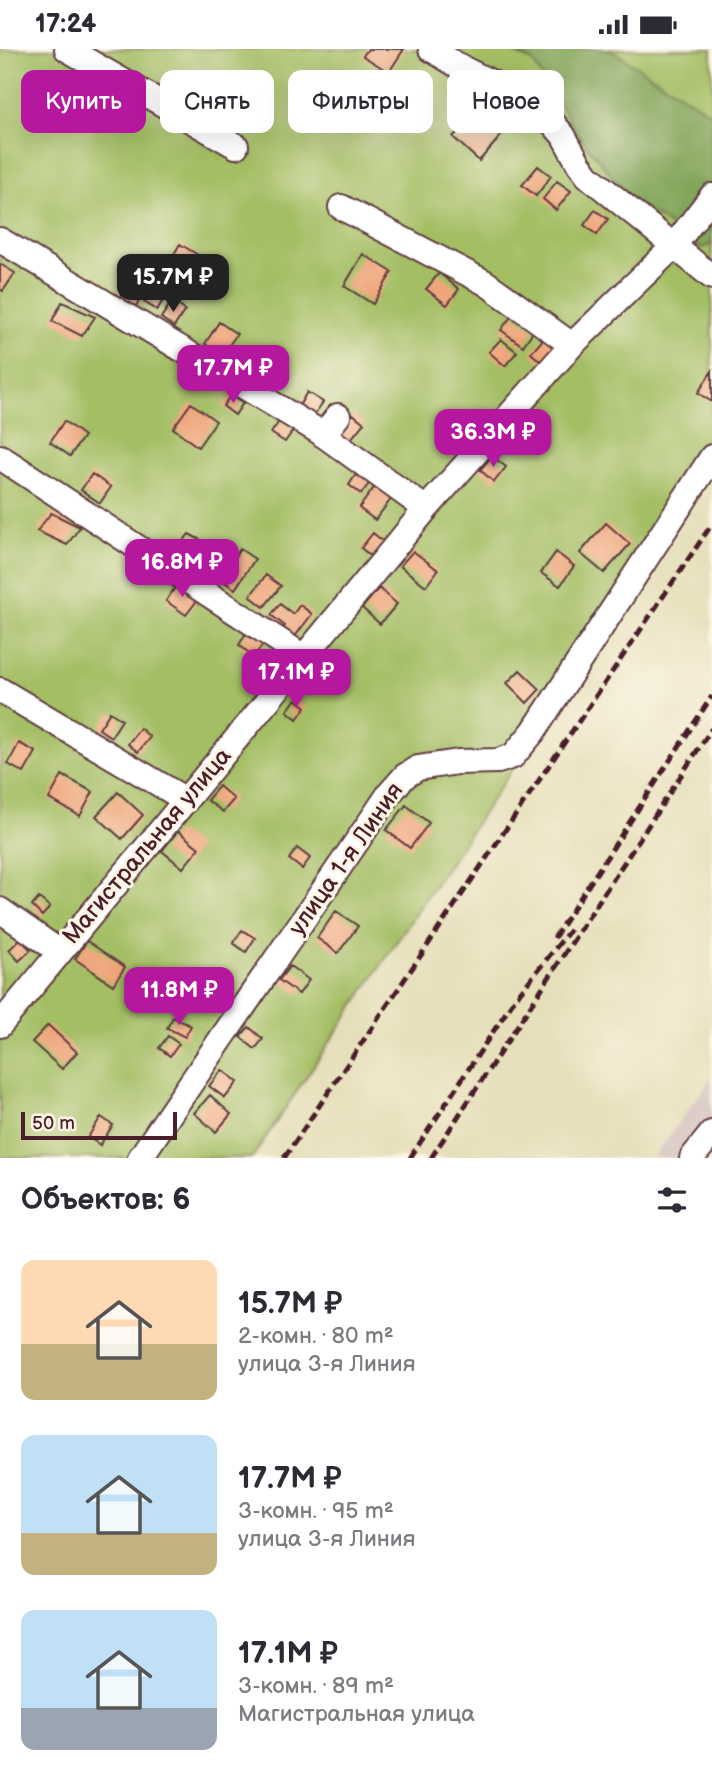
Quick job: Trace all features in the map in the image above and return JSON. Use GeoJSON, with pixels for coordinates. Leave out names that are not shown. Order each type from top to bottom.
{"type":"FeatureCollection","features":[{"type":"Feature","properties":{"kind":"street"},"geometry":{"type":"LineString","coordinates":[[67,49],[236,146]]}},
{"type":"Feature","properties":{"kind":"street"},"geometry":{"type":"LineString","coordinates":[[431,49],[462,68],[537,105],[563,135],[588,176],[712,277]]}},
{"type":"Feature","properties":{"kind":"street","name":"Магистральная улица"},"geometry":{"type":"LineString","coordinates":[[0,1025],[426,509],[572,345],[673,247],[712,196]]}},
{"type":"Feature","properties":{"kind":"street"},"geometry":{"type":"LineString","coordinates":[[341,207],[486,283],[572,345]]}},
{"type":"Feature","properties":{"kind":"street"},"geometry":{"type":"LineString","coordinates":[[0,240],[331,425],[426,509]]}},
{"type":"Feature","properties":{"kind":"street"},"geometry":{"type":"LineString","coordinates":[[0,457],[304,657]]}},
{"type":"Feature","properties":{"kind":"street","name":"улица 1-я Линия"},"geometry":{"type":"LineString","coordinates":[[140,1158],[389,794],[405,776],[418,768],[458,762],[498,761],[513,756],[533,732],[712,457]]}},
{"type":"Feature","properties":{"kind":"street"},"geometry":{"type":"LineString","coordinates":[[0,690],[186,800]]}},
{"type":"Feature","properties":{"kind":"street"},"geometry":{"type":"LineString","coordinates":[[0,910],[60,951]]}},
{"type":"Feature","properties":{"kind":"street"},"geometry":{"type":"LineString","coordinates":[[692,1158],[712,1133]]}},
{"type":"Feature","properties":{"kind":"shaded area"},"geometry":{"type":"Polygon","coordinates":[[[712,1077],[712,1158],[653,1158],[712,1077]]]}},
{"type":"Feature","properties":{"kind":"green space"},"geometry":{"type":"Polygon","coordinates":[[[0,49],[712,49],[712,471],[252,1158],[0,1158],[0,49]]]}},
{"type":"Feature","properties":{"kind":"green space"},"geometry":{"type":"Polygon","coordinates":[[[506,49],[609,49],[712,114],[712,244],[702,248],[633,201],[583,141],[564,111],[564,70],[538,70],[532,61],[506,49]]]}},
{"type":"Feature","properties":{"kind":"building"},"geometry":{"type":"Polygon","coordinates":[[[368,49],[404,49],[390,70],[363,56],[368,49]]]}},
{"type":"Feature","properties":{"kind":"building"},"geometry":{"type":"Polygon","coordinates":[[[457,133],[498,133],[501,136],[479,161],[453,137],[457,133]]]}},
{"type":"Feature","properties":{"kind":"building"},"geometry":{"type":"Polygon","coordinates":[[[538,166],[551,176],[536,196],[522,185],[538,166]]]}},
{"type":"Feature","properties":{"kind":"building"},"geometry":{"type":"Polygon","coordinates":[[[557,181],[571,191],[556,210],[543,199],[557,181]]]}},
{"type":"Feature","properties":{"kind":"building"},"geometry":{"type":"Polygon","coordinates":[[[595,210],[608,219],[597,235],[584,225],[595,210]]]}},
{"type":"Feature","properties":{"kind":"building"},"geometry":{"type":"Polygon","coordinates":[[[180,244],[198,255],[181,281],[164,271],[180,244]]]}},
{"type":"Feature","properties":{"kind":"building"},"geometry":{"type":"Polygon","coordinates":[[[363,254],[392,272],[373,304],[344,286],[363,254]]]}},
{"type":"Feature","properties":{"kind":"building"},"geometry":{"type":"Polygon","coordinates":[[[0,264],[15,273],[3,291],[0,289],[0,264]]]}},
{"type":"Feature","properties":{"kind":"building"},"geometry":{"type":"Polygon","coordinates":[[[439,273],[459,289],[447,305],[426,289],[439,273]]]}},
{"type":"Feature","properties":{"kind":"building"},"geometry":{"type":"Polygon","coordinates":[[[155,284],[168,292],[157,310],[144,302],[155,284]]]}},
{"type":"Feature","properties":{"kind":"building"},"geometry":{"type":"Polygon","coordinates":[[[126,287],[142,296],[135,308],[119,299],[126,287]]]}},
{"type":"Feature","properties":{"kind":"building"},"geometry":{"type":"Polygon","coordinates":[[[172,301],[185,310],[174,327],[161,318],[172,301]]]}},
{"type":"Feature","properties":{"kind":"building"},"geometry":{"type":"Polygon","coordinates":[[[62,302],[95,317],[82,336],[52,321],[62,302]]]}},
{"type":"Feature","properties":{"kind":"building"},"geometry":{"type":"Polygon","coordinates":[[[513,314],[534,330],[523,346],[501,330],[513,314]]]}},
{"type":"Feature","properties":{"kind":"building"},"geometry":{"type":"Polygon","coordinates":[[[219,322],[237,334],[222,355],[205,344],[219,322]]]}},
{"type":"Feature","properties":{"kind":"building"},"geometry":{"type":"Polygon","coordinates":[[[547,335],[557,343],[541,362],[531,353],[547,335]]]}},
{"type":"Feature","properties":{"kind":"building"},"geometry":{"type":"Polygon","coordinates":[[[501,339],[517,352],[505,366],[489,352],[501,339]]]}},
{"type":"Feature","properties":{"kind":"building"},"geometry":{"type":"Polygon","coordinates":[[[712,371],[712,402],[698,393],[712,371]]]}},
{"type":"Feature","properties":{"kind":"building"},"geometry":{"type":"Polygon","coordinates":[[[307,392],[323,402],[314,415],[299,406],[307,392]]]}},
{"type":"Feature","properties":{"kind":"building"},"geometry":{"type":"Polygon","coordinates":[[[231,395],[243,403],[235,415],[223,406],[231,395]]]}},
{"type":"Feature","properties":{"kind":"building"},"geometry":{"type":"Polygon","coordinates":[[[191,403],[216,421],[198,447],[173,428],[191,403]]]}},
{"type":"Feature","properties":{"kind":"building"},"geometry":{"type":"Polygon","coordinates":[[[353,414],[364,423],[347,444],[331,431],[353,414]]]}},
{"type":"Feature","properties":{"kind":"building"},"geometry":{"type":"Polygon","coordinates":[[[280,420],[294,429],[285,442],[271,433],[280,420]]]}},
{"type":"Feature","properties":{"kind":"building"},"geometry":{"type":"Polygon","coordinates":[[[64,421],[84,436],[70,456],[50,442],[64,421]]]}},
{"type":"Feature","properties":{"kind":"building"},"geometry":{"type":"Polygon","coordinates":[[[492,456],[506,467],[494,482],[480,470],[492,456]]]}},
{"type":"Feature","properties":{"kind":"building"},"geometry":{"type":"Polygon","coordinates":[[[358,471],[371,481],[361,494],[349,485],[358,471]]]}},
{"type":"Feature","properties":{"kind":"building"},"geometry":{"type":"Polygon","coordinates":[[[92,474],[111,487],[100,503],[81,490],[92,474]]]}},
{"type":"Feature","properties":{"kind":"building"},"geometry":{"type":"Polygon","coordinates":[[[376,485],[392,498],[375,520],[359,508],[376,485]]]}},
{"type":"Feature","properties":{"kind":"building"},"geometry":{"type":"Polygon","coordinates":[[[51,513],[80,527],[67,545],[37,531],[51,513]]]}},
{"type":"Feature","properties":{"kind":"building"},"geometry":{"type":"Polygon","coordinates":[[[606,523],[630,544],[604,573],[580,553],[606,523]]]}},
{"type":"Feature","properties":{"kind":"building"},"geometry":{"type":"Polygon","coordinates":[[[373,533],[385,543],[373,558],[361,548],[373,533]]]}},
{"type":"Feature","properties":{"kind":"building"},"geometry":{"type":"Polygon","coordinates":[[[189,534],[212,546],[202,567],[175,552],[189,534]]]}},
{"type":"Feature","properties":{"kind":"building"},"geometry":{"type":"Polygon","coordinates":[[[240,549],[255,559],[235,589],[220,579],[240,549]]]}},
{"type":"Feature","properties":{"kind":"building"},"geometry":{"type":"Polygon","coordinates":[[[413,551],[438,570],[426,586],[400,566],[413,551]]]}},
{"type":"Feature","properties":{"kind":"building"},"geometry":{"type":"Polygon","coordinates":[[[556,552],[574,566],[560,586],[541,573],[556,552]]]}},
{"type":"Feature","properties":{"kind":"building"},"geometry":{"type":"Polygon","coordinates":[[[266,575],[281,586],[264,607],[250,596],[266,575]]]}},
{"type":"Feature","properties":{"kind":"building"},"geometry":{"type":"Polygon","coordinates":[[[178,583],[199,598],[186,615],[166,601],[178,583]]]}},
{"type":"Feature","properties":{"kind":"building"},"geometry":{"type":"Polygon","coordinates":[[[379,588],[397,604],[380,624],[362,608],[379,588]]]}},
{"type":"Feature","properties":{"kind":"building"},"geometry":{"type":"Polygon","coordinates":[[[280,604],[293,614],[300,605],[312,614],[293,639],[281,630],[285,626],[271,615],[280,604]]]}},
{"type":"Feature","properties":{"kind":"building"},"geometry":{"type":"Polygon","coordinates":[[[249,628],[266,640],[254,657],[239,645],[249,628]]]}},
{"type":"Feature","properties":{"kind":"building"},"geometry":{"type":"Polygon","coordinates":[[[520,670],[540,689],[527,703],[507,683],[520,670]]]}},
{"type":"Feature","properties":{"kind":"building"},"geometry":{"type":"Polygon","coordinates":[[[304,673],[319,685],[314,692],[298,681],[304,673]]]}},
{"type":"Feature","properties":{"kind":"building"},"geometry":{"type":"Polygon","coordinates":[[[296,699],[306,707],[297,719],[287,711],[296,699]]]}},
{"type":"Feature","properties":{"kind":"building"},"geometry":{"type":"Polygon","coordinates":[[[110,712],[122,720],[111,737],[99,729],[110,712]]]}},
{"type":"Feature","properties":{"kind":"building"},"geometry":{"type":"Polygon","coordinates":[[[140,728],[150,737],[138,752],[128,744],[140,728]]]}},
{"type":"Feature","properties":{"kind":"building"},"geometry":{"type":"Polygon","coordinates":[[[19,743],[36,752],[24,773],[8,764],[19,743]]]}},
{"type":"Feature","properties":{"kind":"building"},"geometry":{"type":"Polygon","coordinates":[[[62,775],[93,792],[80,816],[49,799],[62,775]]]}},
{"type":"Feature","properties":{"kind":"building"},"geometry":{"type":"Polygon","coordinates":[[[219,786],[234,799],[223,812],[207,800],[219,786]]]}},
{"type":"Feature","properties":{"kind":"building"},"geometry":{"type":"Polygon","coordinates":[[[118,792],[143,815],[122,839],[96,816],[118,792]]]}},
{"type":"Feature","properties":{"kind":"building"},"geometry":{"type":"Polygon","coordinates":[[[406,805],[429,823],[410,848],[386,830],[406,805]]]}},
{"type":"Feature","properties":{"kind":"building"},"geometry":{"type":"Polygon","coordinates":[[[178,831],[199,848],[183,868],[162,851],[178,831]]]}},
{"type":"Feature","properties":{"kind":"building"},"geometry":{"type":"Polygon","coordinates":[[[297,848],[310,858],[302,869],[289,859],[297,848]]]}},
{"type":"Feature","properties":{"kind":"building"},"geometry":{"type":"Polygon","coordinates":[[[39,898],[50,907],[42,916],[32,906],[39,898]]]}},
{"type":"Feature","properties":{"kind":"building"},"geometry":{"type":"Polygon","coordinates":[[[336,911],[358,926],[338,953],[317,938],[336,911]]]}},
{"type":"Feature","properties":{"kind":"building"},"geometry":{"type":"Polygon","coordinates":[[[242,930],[255,938],[246,952],[233,943],[242,930]]]}},
{"type":"Feature","properties":{"kind":"building"},"geometry":{"type":"Polygon","coordinates":[[[20,939],[31,950],[19,961],[9,950],[20,939]]]}},
{"type":"Feature","properties":{"kind":"building"},"geometry":{"type":"Polygon","coordinates":[[[87,941],[125,967],[113,985],[75,959],[87,941]]]}},
{"type":"Feature","properties":{"kind":"building"},"geometry":{"type":"Polygon","coordinates":[[[290,966],[309,980],[299,994],[279,980],[290,966]]]}},
{"type":"Feature","properties":{"kind":"building"},"geometry":{"type":"Polygon","coordinates":[[[173,1017],[191,1026],[185,1037],[167,1028],[173,1017]]]}},
{"type":"Feature","properties":{"kind":"building"},"geometry":{"type":"Polygon","coordinates":[[[48,1025],[77,1052],[62,1069],[32,1042],[48,1025]]]}},
{"type":"Feature","properties":{"kind":"building"},"geometry":{"type":"Polygon","coordinates":[[[249,1027],[263,1039],[255,1049],[240,1037],[249,1027]]]}},
{"type":"Feature","properties":{"kind":"building"},"geometry":{"type":"Polygon","coordinates":[[[168,1036],[179,1044],[170,1056],[159,1048],[168,1036]]]}},
{"type":"Feature","properties":{"kind":"building"},"geometry":{"type":"Polygon","coordinates":[[[222,1070],[238,1082],[225,1098],[209,1086],[222,1070]]]}},
{"type":"Feature","properties":{"kind":"building"},"geometry":{"type":"Polygon","coordinates":[[[210,1095],[231,1114],[216,1132],[194,1113],[210,1095]]]}},
{"type":"Feature","properties":{"kind":"building"},"geometry":{"type":"Polygon","coordinates":[[[101,1117],[113,1125],[100,1145],[88,1137],[101,1117]]]}},
{"type":"Feature","properties":{"kind":"railway"},"geometry":{"type":"LineString","coordinates":[[284,1158],[712,524]]}},
{"type":"Feature","properties":{"kind":"railway"},"geometry":{"type":"LineString","coordinates":[[554,938],[712,696]]}},
{"type":"Feature","properties":{"kind":"railway"},"geometry":{"type":"LineString","coordinates":[[431,1158],[712,728]]}},
{"type":"Feature","properties":{"kind":"railway"},"geometry":{"type":"LineString","coordinates":[[410,1158],[514,1000],[570,930]]}}]}
